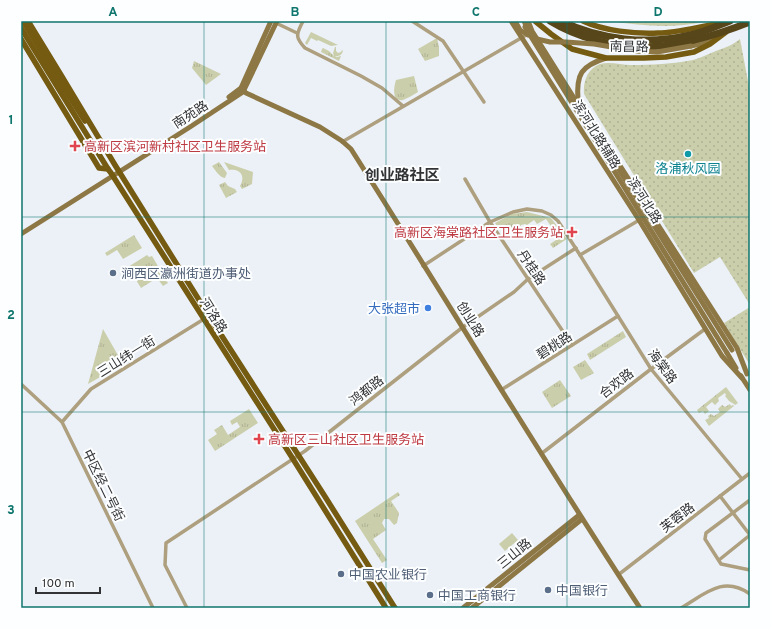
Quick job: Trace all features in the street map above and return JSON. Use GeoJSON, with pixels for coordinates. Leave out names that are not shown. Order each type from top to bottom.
{"type":"FeatureCollection","features":[{"type":"Feature","properties":{"kind":"highway"},"geometry":{"type":"LineString","coordinates":[[550,21],[561,28],[582,37],[628,46],[646,47],[664,46],[696,40],[727,31],[750,22]]}},
{"type":"Feature","properties":{"kind":"highway"},"geometry":{"type":"LineString","coordinates":[[561,21],[592,32],[627,39],[641,40],[657,40],[689,36],[727,22]]}},
{"type":"Feature","properties":{"kind":"main road"},"geometry":{"type":"LineString","coordinates":[[22,21],[78,120]]}},
{"type":"Feature","properties":{"kind":"main road","name":"河洛路"},"geometry":{"type":"LineString","coordinates":[[28,21],[206,318]]}},
{"type":"Feature","properties":{"kind":"main road","name":"滨河北路辅路"},"geometry":{"type":"LineString","coordinates":[[511,21],[639,220],[722,356],[742,378]]}},
{"type":"Feature","properties":{"kind":"main road"},"geometry":{"type":"LineString","coordinates":[[515,21],[520,30],[530,37],[550,42],[594,44],[635,51],[657,52],[691,46],[704,42],[727,31]]}},
{"type":"Feature","properties":{"kind":"main road","name":"滨河北路辅路"},"geometry":{"type":"LineString","coordinates":[[523,21],[578,100],[737,348],[749,376]]}},
{"type":"Feature","properties":{"kind":"main road","name":"滨河北路"},"geometry":{"type":"LineString","coordinates":[[523,21],[533,41],[750,390]]}},
{"type":"Feature","properties":{"kind":"main road","name":"滨河北路"},"geometry":{"type":"LineString","coordinates":[[528,21],[532,31],[749,376]]}},
{"type":"Feature","properties":{"kind":"main road","name":"南昌路"},"geometry":{"type":"LineString","coordinates":[[535,21],[572,49],[606,58],[666,57],[694,52],[710,44],[727,31]]}},
{"type":"Feature","properties":{"kind":"main road","name":"南昌路"},"geometry":{"type":"LineString","coordinates":[[583,21],[588,24],[615,31],[658,33],[681,31],[727,22]]}},
{"type":"Feature","properties":{"kind":"main road"},"geometry":{"type":"LineString","coordinates":[[241,91],[275,22]]}},
{"type":"Feature","properties":{"kind":"main road"},"geometry":{"type":"LineString","coordinates":[[21,28],[78,120]]}},
{"type":"Feature","properties":{"kind":"main road","name":"河洛路"},"geometry":{"type":"LineString","coordinates":[[21,39],[78,120],[100,168],[111,173],[394,608]]}},
{"type":"Feature","properties":{"kind":"main road"},"geometry":{"type":"LineString","coordinates":[[578,100],[578,79],[584,69],[590,64],[606,58]]}},
{"type":"Feature","properties":{"kind":"main road","name":"创业路"},"geometry":{"type":"LineString","coordinates":[[241,91],[243,95],[319,129],[342,142],[351,150],[580,518],[638,608]]}},
{"type":"Feature","properties":{"kind":"main road","name":"南苑路"},"geometry":{"type":"LineString","coordinates":[[21,230],[111,173],[190,127],[241,91]]}},
{"type":"Feature","properties":{"kind":"main road","name":"河洛路"},"geometry":{"type":"LineString","coordinates":[[78,120],[101,142]]}},
{"type":"Feature","properties":{"kind":"main road","name":"南苑路"},"geometry":{"type":"LineString","coordinates":[[21,234],[111,173]]}},
{"type":"Feature","properties":{"kind":"main road","name":"河洛路"},"geometry":{"type":"LineString","coordinates":[[296,458],[386,608]]}},
{"type":"Feature","properties":{"kind":"main road","name":"三山路"},"geometry":{"type":"LineString","coordinates":[[463,608],[580,518]]}},
{"type":"Feature","properties":{"kind":"main road","name":"三山路"},"geometry":{"type":"LineString","coordinates":[[472,608],[580,518]]}},
{"type":"Feature","properties":{"kind":"street"},"geometry":{"type":"LineString","coordinates":[[303,21],[297,33],[299,41],[305,48],[382,88],[403,106]]}},
{"type":"Feature","properties":{"kind":"street"},"geometry":{"type":"LineString","coordinates":[[412,21],[443,41],[484,102]]}},
{"type":"Feature","properties":{"kind":"street"},"geometry":{"type":"LineString","coordinates":[[275,22],[297,33]]}},
{"type":"Feature","properties":{"kind":"street"},"geometry":{"type":"LineString","coordinates":[[342,142],[530,33]]}},
{"type":"Feature","properties":{"kind":"street","name":"丹桂路"},"geometry":{"type":"LineString","coordinates":[[464,179],[490,222],[572,345]]}},
{"type":"Feature","properties":{"kind":"street","name":"海棠路"},"geometry":{"type":"LineString","coordinates":[[423,266],[490,222],[513,212],[527,209],[551,214],[558,221],[576,248],[651,369],[742,479]]}},
{"type":"Feature","properties":{"kind":"street"},"geometry":{"type":"LineString","coordinates":[[580,255],[650,214]]}},
{"type":"Feature","properties":{"kind":"street","name":"鸿都路"},"geometry":{"type":"LineString","coordinates":[[187,608],[165,565],[166,542],[296,458],[462,328],[514,292],[528,279],[576,248]]}},
{"type":"Feature","properties":{"kind":"street","name":"碧桃路"},"geometry":{"type":"LineString","coordinates":[[501,390],[618,316]]}},
{"type":"Feature","properties":{"kind":"street","name":"三山纬一街"},"geometry":{"type":"LineString","coordinates":[[62,422],[91,389],[206,318]]}},
{"type":"Feature","properties":{"kind":"street","name":"合欢路"},"geometry":{"type":"LineString","coordinates":[[541,454],[705,329]]}},
{"type":"Feature","properties":{"kind":"street","name":"中区经二号街"},"geometry":{"type":"LineString","coordinates":[[21,384],[62,422],[153,608]]}},
{"type":"Feature","properties":{"kind":"street","name":"芙蓉路"},"geometry":{"type":"LineString","coordinates":[[617,575],[750,474]]}},
{"type":"Feature","properties":{"kind":"street"},"geometry":{"type":"LineString","coordinates":[[719,560],[750,535],[720,496]]}},
{"type":"Feature","properties":{"kind":"street"},"geometry":{"type":"LineString","coordinates":[[750,500],[706,533],[705,539],[721,564],[750,570]]}},
{"type":"Feature","properties":{"kind":"street"},"geometry":{"type":"LineString","coordinates":[[681,608],[715,588],[724,586],[734,586],[750,594]]}},
{"type":"Feature","properties":{"kind":"green space"},"geometry":{"type":"Polygon","coordinates":[[[610,21],[708,21],[695,24],[659,26],[610,21]]]}},
{"type":"Feature","properties":{"kind":"green space"},"geometry":{"type":"Polygon","coordinates":[[[311,32],[338,45],[331,46],[311,38],[307,45],[305,43],[311,32]]]}},
{"type":"Feature","properties":{"kind":"green space"},"geometry":{"type":"Polygon","coordinates":[[[437,38],[439,56],[425,61],[418,49],[437,38]]]}},
{"type":"Feature","properties":{"kind":"green space"},"geometry":{"type":"Polygon","coordinates":[[[740,39],[750,92],[750,305],[720,257],[694,273],[584,94],[584,85],[587,76],[592,69],[600,64],[646,65],[686,61],[696,59],[740,39]]]}},
{"type":"Feature","properties":{"kind":"green space"},"geometry":{"type":"Polygon","coordinates":[[[335,47],[338,53],[342,50],[343,51],[340,55],[335,56],[341,56],[339,61],[321,52],[323,48],[334,56],[333,53],[335,47]]]}},
{"type":"Feature","properties":{"kind":"green space"},"geometry":{"type":"Polygon","coordinates":[[[194,61],[221,74],[206,85],[192,68],[194,61]]]}},
{"type":"Feature","properties":{"kind":"green space"},"geometry":{"type":"Polygon","coordinates":[[[414,76],[418,92],[403,100],[397,99],[394,93],[396,80],[414,76]]]}},
{"type":"Feature","properties":{"kind":"green space"},"geometry":{"type":"Polygon","coordinates":[[[219,162],[227,173],[225,178],[219,175],[212,166],[219,162]]]}},
{"type":"Feature","properties":{"kind":"green space"},"geometry":{"type":"Polygon","coordinates":[[[224,162],[253,172],[252,184],[242,189],[240,186],[242,182],[241,174],[236,170],[229,170],[224,162]]]}},
{"type":"Feature","properties":{"kind":"green space"},"geometry":{"type":"Polygon","coordinates":[[[225,182],[237,192],[226,198],[219,185],[225,182]]]}},
{"type":"Feature","properties":{"kind":"green space"},"geometry":{"type":"Polygon","coordinates":[[[527,212],[551,218],[567,239],[553,248],[550,244],[559,238],[546,219],[537,224],[534,220],[527,225],[521,225],[519,229],[520,234],[518,235],[514,228],[508,231],[504,226],[499,229],[495,223],[512,214],[527,212]]]}},
{"type":"Feature","properties":{"kind":"green space"},"geometry":{"type":"Polygon","coordinates":[[[134,235],[142,248],[123,259],[117,250],[107,256],[105,253],[134,235]]]}},
{"type":"Feature","properties":{"kind":"green space"},"geometry":{"type":"Polygon","coordinates":[[[147,255],[149,257],[152,256],[168,283],[163,286],[157,278],[141,288],[128,267],[147,255]]]}},
{"type":"Feature","properties":{"kind":"green space"},"geometry":{"type":"Polygon","coordinates":[[[750,307],[750,365],[724,323],[750,307]]]}},
{"type":"Feature","properties":{"kind":"green space"},"geometry":{"type":"Polygon","coordinates":[[[103,329],[123,364],[88,384],[103,329]]]}},
{"type":"Feature","properties":{"kind":"green space"},"geometry":{"type":"Polygon","coordinates":[[[623,331],[626,337],[590,360],[587,354],[623,331]]]}},
{"type":"Feature","properties":{"kind":"green space"},"geometry":{"type":"Polygon","coordinates":[[[585,360],[594,373],[581,380],[573,367],[585,360]]]}},
{"type":"Feature","properties":{"kind":"green space"},"geometry":{"type":"Polygon","coordinates":[[[560,380],[571,396],[552,408],[542,392],[560,380]]]}},
{"type":"Feature","properties":{"kind":"green space"},"geometry":{"type":"Polygon","coordinates":[[[726,387],[738,403],[735,405],[729,401],[725,396],[725,393],[718,398],[719,401],[715,405],[712,402],[706,407],[709,411],[705,414],[703,411],[699,413],[697,410],[726,387]]]}},
{"type":"Feature","properties":{"kind":"green space"},"geometry":{"type":"Polygon","coordinates":[[[730,404],[731,406],[734,406],[709,426],[705,420],[709,418],[708,416],[711,414],[714,416],[720,412],[718,409],[722,405],[725,407],[730,404]]]}},
{"type":"Feature","properties":{"kind":"green space"},"geometry":{"type":"Polygon","coordinates":[[[249,409],[258,423],[215,451],[208,440],[217,434],[214,430],[222,425],[228,435],[240,427],[237,422],[232,425],[230,421],[249,409]]]}},
{"type":"Feature","properties":{"kind":"green space"},"geometry":{"type":"Polygon","coordinates":[[[398,492],[400,495],[391,501],[399,513],[397,523],[394,525],[389,519],[384,519],[382,523],[386,530],[373,539],[387,560],[382,563],[355,521],[398,492]]]}},
{"type":"Feature","properties":{"kind":"green space"},"geometry":{"type":"Polygon","coordinates":[[[512,533],[518,540],[505,551],[499,544],[512,533]]]}},
{"type":"Feature","properties":{"kind":"place","name":"高新区滨河新村社区卫生服务站"},"geometry":{"type":"Point","coordinates":[75,146]}},
{"type":"Feature","properties":{"kind":"place","name":"洛浦秋风园"},"geometry":{"type":"Point","coordinates":[688,154]}},
{"type":"Feature","properties":{"kind":"place","name":"高新区海棠路社区卫生服务站"},"geometry":{"type":"Point","coordinates":[572,232]}},
{"type":"Feature","properties":{"kind":"place","name":"涧西区瀛洲街道办事处"},"geometry":{"type":"Point","coordinates":[113,273]}},
{"type":"Feature","properties":{"kind":"place","name":"大张超市"},"geometry":{"type":"Point","coordinates":[428,308]}},
{"type":"Feature","properties":{"kind":"place","name":"高新区三山社区卫生服务站"},"geometry":{"type":"Point","coordinates":[259,439]}},
{"type":"Feature","properties":{"kind":"place","name":"中国农业银行"},"geometry":{"type":"Point","coordinates":[341,574]}},
{"type":"Feature","properties":{"kind":"place","name":"中国银行"},"geometry":{"type":"Point","coordinates":[548,590]}},
{"type":"Feature","properties":{"kind":"place","name":"中国工商银行"},"geometry":{"type":"Point","coordinates":[430,595]}},
{"type":"Feature","properties":{"kind":"district","name":"创业路社区"},"geometry":{"type":"Point","coordinates":[402,175]}}]}
